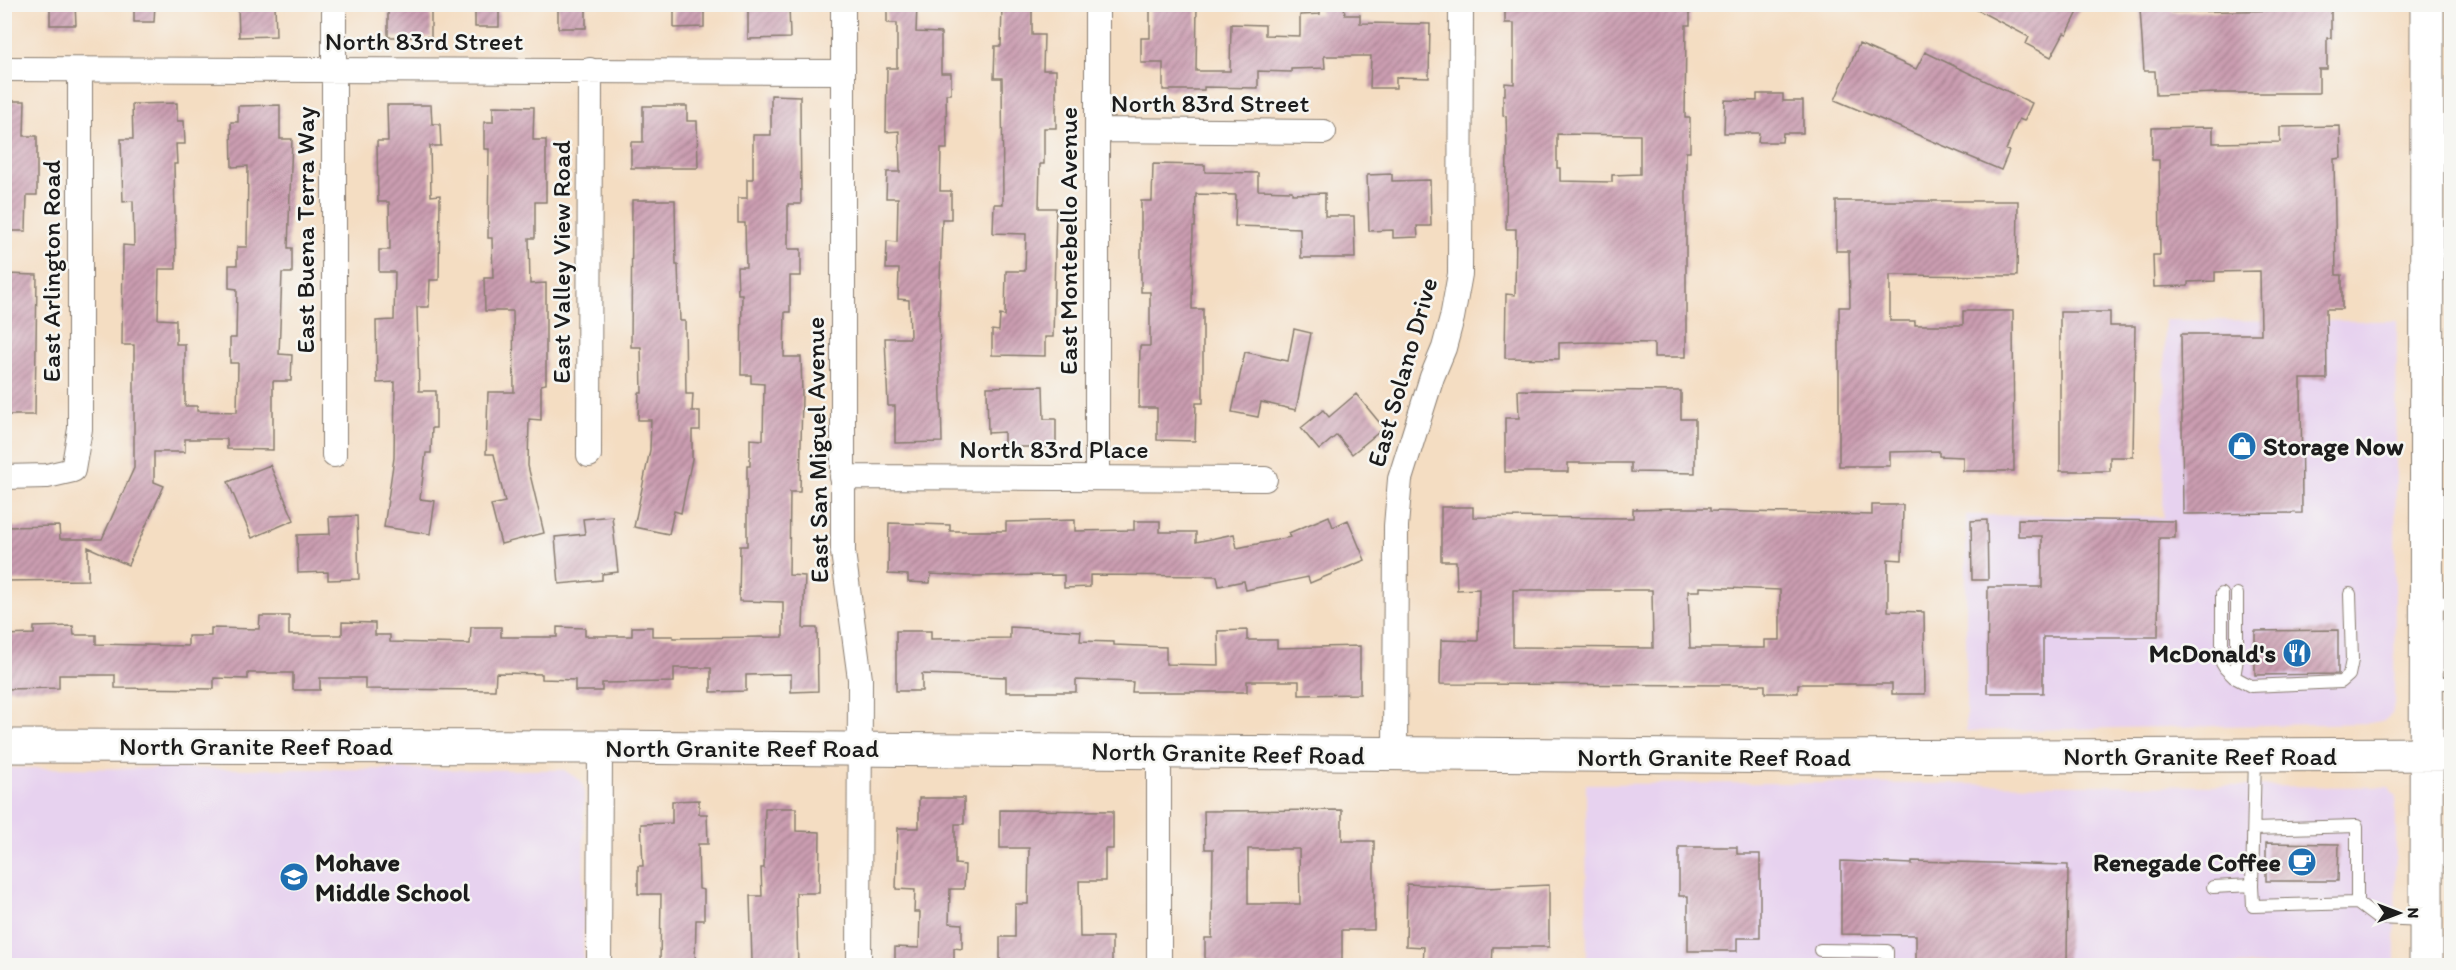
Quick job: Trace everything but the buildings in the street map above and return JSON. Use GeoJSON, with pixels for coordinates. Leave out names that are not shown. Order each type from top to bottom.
{"type":"FeatureCollection","features":[{"type":"Feature","properties":{"kind":"street","name":"East Buena Terra Way"},"geometry":{"type":"LineString","coordinates":[[334,4],[334,455]]}},
{"type":"Feature","properties":{"kind":"street","name":"East San Miguel Avenue"},"geometry":{"type":"LineString","coordinates":[[843,4],[843,552],[860,679],[859,966]]}},
{"type":"Feature","properties":{"kind":"street","name":"East Montebello Avenue"},"geometry":{"type":"LineString","coordinates":[[1097,4],[1097,477]]}},
{"type":"Feature","properties":{"kind":"street","name":"East Solano Drive"},"geometry":{"type":"LineString","coordinates":[[1395,755],[1396,525],[1400,479],[1432,377],[1444,348],[1460,274],[1461,4]]}},
{"type":"Feature","properties":{"kind":"street"},"geometry":{"type":"LineString","coordinates":[[2426,966],[2426,921],[2439,754],[2439,602],[2427,4]]}},
{"type":"Feature","properties":{"kind":"street","name":"North 83rd Street"},"geometry":{"type":"LineString","coordinates":[[4,69],[843,72]]}},
{"type":"Feature","properties":{"kind":"street","name":"East Arlington Road"},"geometry":{"type":"LineString","coordinates":[[4,477],[46,476],[73,470],[80,429],[80,70]]}},
{"type":"Feature","properties":{"kind":"street","name":"East Valley View Road"},"geometry":{"type":"LineString","coordinates":[[589,455],[590,70]]}},
{"type":"Feature","properties":{"kind":"street","name":"North 83rd Street"},"geometry":{"type":"LineString","coordinates":[[1097,130],[1324,132]]}},
{"type":"Feature","properties":{"kind":"street","name":"North 83rd Place"},"geometry":{"type":"LineString","coordinates":[[842,477],[1265,479]]}},
{"type":"Feature","properties":{"kind":"street","name":"North Granite Reef Road"},"geometry":{"type":"LineString","coordinates":[[4,746],[600,747],[1805,758],[2439,754]]}},
{"type":"Feature","properties":{"kind":"street"},"geometry":{"type":"LineString","coordinates":[[599,966],[600,747]]}},
{"type":"Feature","properties":{"kind":"street"},"geometry":{"type":"LineString","coordinates":[[1159,752],[1159,966]]}},
{"type":"Feature","properties":{"kind":"lane"},"geometry":{"type":"LineString","coordinates":[[2222,594],[2222,663],[2234,677],[2251,686],[2341,682],[2349,675],[2352,660],[2350,594]]}},
{"type":"Feature","properties":{"kind":"lane"},"geometry":{"type":"LineString","coordinates":[[2234,677],[2237,659],[2237,594]]}},
{"type":"Feature","properties":{"kind":"lane"},"geometry":{"type":"LineString","coordinates":[[2255,755],[2253,906],[2357,903],[2377,918],[2426,921]]}},
{"type":"Feature","properties":{"kind":"lane"},"geometry":{"type":"LineString","coordinates":[[2254,829],[2357,826],[2357,903]]}},
{"type":"Feature","properties":{"kind":"lane"},"geometry":{"type":"LineString","coordinates":[[2213,887],[2252,885]]}},
{"type":"Feature","properties":{"kind":"lane"},"geometry":{"type":"LineString","coordinates":[[1820,950],[1887,951],[1887,966]]}},
{"type":"Feature","properties":{"kind":"shaded area"},"geometry":{"type":"Polygon","coordinates":[[[2165,320],[2397,321],[2394,703],[2392,714],[2385,720],[2370,723],[1966,731],[1966,515],[2163,517],[2165,320]]]}},
{"type":"Feature","properties":{"kind":"shaded area","name":"Mohave Middle School"},"geometry":{"type":"Polygon","coordinates":[[[5,768],[564,770],[581,781],[584,789],[583,965],[5,965],[5,768]]]}},
{"type":"Feature","properties":{"kind":"shaded area"},"geometry":{"type":"Polygon","coordinates":[[[1586,784],[2389,787],[2396,797],[2395,965],[1587,965],[1586,784]]]}},
{"type":"Feature","properties":{"kind":"place","name":"Storage Now"},"geometry":{"type":"Point","coordinates":[2242,446]}},
{"type":"Feature","properties":{"kind":"place","name":"McDonald's"},"geometry":{"type":"Point","coordinates":[2297,653]}},
{"type":"Feature","properties":{"kind":"place","name":"Renegade Coffee"},"geometry":{"type":"Point","coordinates":[2302,862]}},
{"type":"Feature","properties":{"kind":"place","name":"Mohave Middle School"},"geometry":{"type":"Point","coordinates":[294,877]}}]}
